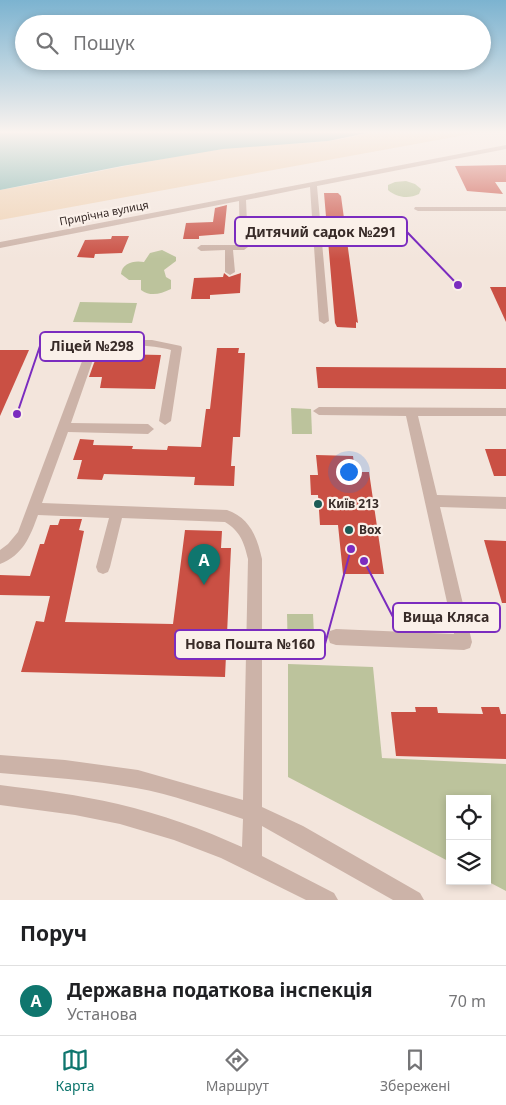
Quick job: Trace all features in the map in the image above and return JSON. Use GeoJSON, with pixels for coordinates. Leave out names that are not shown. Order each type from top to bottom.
{"type":"FeatureCollection","features":[{"type":"Feature","properties":{"kind":"street","name":"Прирічна вулиця"},"geometry":{"type":"LineString","coordinates":[[0,245],[361,175]]}},
{"type":"Feature","properties":{"kind":"street"},"geometry":{"type":"LineString","coordinates":[[314,184],[324,321]]}},
{"type":"Feature","properties":{"kind":"street"},"geometry":{"type":"LineString","coordinates":[[201,248],[244,247],[244,203],[242,198]]}},
{"type":"Feature","properties":{"kind":"street"},"geometry":{"type":"LineString","coordinates":[[418,209],[506,209]]}},
{"type":"Feature","properties":{"kind":"street"},"geometry":{"type":"LineString","coordinates":[[228,248],[230,272]]}},
{"type":"Feature","properties":{"kind":"street"},"geometry":{"type":"LineString","coordinates":[[0,557],[17,546],[33,509],[89,356],[94,350],[109,344],[167,345],[177,348],[165,421]]}},
{"type":"Feature","properties":{"kind":"street"},"geometry":{"type":"LineString","coordinates":[[319,411],[506,412]]}},
{"type":"Feature","properties":{"kind":"street"},"geometry":{"type":"LineString","coordinates":[[336,637],[464,642],[411,411]]}},
{"type":"Feature","properties":{"kind":"street"},"geometry":{"type":"LineString","coordinates":[[63,427],[148,429]]}},
{"type":"Feature","properties":{"kind":"street"},"geometry":{"type":"LineString","coordinates":[[432,501],[506,503]]}},
{"type":"Feature","properties":{"kind":"street"},"geometry":{"type":"LineString","coordinates":[[33,509],[227,516],[241,524],[250,536],[255,559],[252,860]]}},
{"type":"Feature","properties":{"kind":"street"},"geometry":{"type":"LineString","coordinates":[[103,568],[117,512]]}},
{"type":"Feature","properties":{"kind":"street"},"geometry":{"type":"LineString","coordinates":[[0,764],[66,769],[138,779],[253,813],[296,833],[413,900]]}},
{"type":"Feature","properties":{"kind":"street"},"geometry":{"type":"LineString","coordinates":[[0,796],[46,801],[120,814],[215,845],[252,860],[327,900]]}},
{"type":"Feature","properties":{"kind":"green space"},"geometry":{"type":"Polygon","coordinates":[[[406,181],[415,184],[421,189],[419,194],[403,197],[395,195],[388,190],[388,185],[406,181]]]}},
{"type":"Feature","properties":{"kind":"green space"},"geometry":{"type":"Polygon","coordinates":[[[162,250],[176,257],[176,261],[164,270],[166,277],[171,280],[171,289],[148,294],[141,290],[141,280],[129,280],[121,274],[126,265],[136,261],[144,262],[150,253],[162,250]]]}},
{"type":"Feature","properties":{"kind":"green space"},"geometry":{"type":"Polygon","coordinates":[[[80,302],[137,303],[132,323],[73,322],[80,302]]]}},
{"type":"Feature","properties":{"kind":"green space"},"geometry":{"type":"Polygon","coordinates":[[[291,408],[311,409],[312,434],[292,434],[291,408]]]}},
{"type":"Feature","properties":{"kind":"green space"},"geometry":{"type":"Polygon","coordinates":[[[287,614],[313,614],[315,656],[288,655],[287,614]]]}},
{"type":"Feature","properties":{"kind":"green space"},"geometry":{"type":"Polygon","coordinates":[[[288,664],[373,667],[382,758],[506,764],[506,891],[491,883],[491,795],[446,795],[446,860],[288,777],[288,664]]]}},
{"type":"Feature","properties":{"kind":"sand"},"geometry":{"type":"Polygon","coordinates":[[[82,175],[246,175],[0,220],[0,190],[82,175]]]}},
{"type":"Feature","properties":{"kind":"water"},"geometry":{"type":"Polygon","coordinates":[[[0,175],[76,175],[0,190],[0,175]]]}},
{"type":"Feature","properties":{"kind":"building"},"geometry":{"type":"Polygon","coordinates":[[[459,175],[506,175],[506,182],[495,182],[503,194],[467,191],[459,175]]]}},
{"type":"Feature","properties":{"kind":"building"},"geometry":{"type":"Polygon","coordinates":[[[324,193],[338,193],[341,196],[358,323],[356,322],[356,328],[337,327],[335,323],[324,193]]]}},
{"type":"Feature","properties":{"kind":"building"},"geometry":{"type":"Polygon","coordinates":[[[227,205],[224,234],[199,236],[199,239],[183,239],[186,223],[213,222],[215,208],[227,205]]]}},
{"type":"Feature","properties":{"kind":"building"},"geometry":{"type":"Polygon","coordinates":[[[112,236],[129,236],[122,253],[95,254],[94,258],[77,257],[85,240],[111,239],[112,236]]]}},
{"type":"Feature","properties":{"kind":"building"},"geometry":{"type":"Polygon","coordinates":[[[224,273],[229,277],[241,273],[240,293],[210,295],[210,299],[191,299],[194,278],[223,277],[224,273]]]}},
{"type":"Feature","properties":{"kind":"building"},"geometry":{"type":"Polygon","coordinates":[[[490,287],[506,287],[506,322],[490,287]]]}},
{"type":"Feature","properties":{"kind":"building"},"geometry":{"type":"Polygon","coordinates":[[[217,348],[239,348],[238,353],[245,353],[240,437],[233,437],[231,466],[235,466],[234,486],[194,485],[195,477],[104,474],[102,480],[77,479],[82,460],[73,460],[80,439],[94,440],[93,445],[133,446],[132,449],[167,450],[168,446],[201,447],[206,409],[210,409],[217,348]]]}},
{"type":"Feature","properties":{"kind":"building"},"geometry":{"type":"Polygon","coordinates":[[[0,350],[29,350],[0,416],[0,350]]]}},
{"type":"Feature","properties":{"kind":"building"},"geometry":{"type":"Polygon","coordinates":[[[114,354],[161,355],[155,389],[100,388],[102,377],[89,377],[94,363],[98,356],[114,356],[114,354]]]}},
{"type":"Feature","properties":{"kind":"building"},"geometry":{"type":"Polygon","coordinates":[[[316,367],[506,368],[506,389],[318,388],[316,367]]]}},
{"type":"Feature","properties":{"kind":"building"},"geometry":{"type":"Polygon","coordinates":[[[485,449],[506,449],[506,476],[494,476],[485,449]]]}},
{"type":"Feature","properties":{"kind":"building"},"geometry":{"type":"Polygon","coordinates":[[[316,455],[353,456],[355,472],[369,472],[384,574],[343,574],[338,525],[320,525],[318,495],[311,495],[310,475],[318,475],[316,455]]]}},
{"type":"Feature","properties":{"kind":"building"},"geometry":{"type":"Polygon","coordinates":[[[60,519],[82,519],[79,530],[84,531],[65,622],[173,624],[185,530],[222,531],[221,548],[231,548],[225,677],[21,672],[36,621],[44,622],[50,596],[0,595],[0,575],[30,576],[40,544],[44,544],[50,525],[58,525],[60,519]]]}},
{"type":"Feature","properties":{"kind":"building"},"geometry":{"type":"Polygon","coordinates":[[[484,540],[506,541],[506,603],[502,603],[484,540]]]}},
{"type":"Feature","properties":{"kind":"building"},"geometry":{"type":"Polygon","coordinates":[[[415,707],[437,707],[438,713],[483,714],[481,707],[499,707],[501,714],[506,714],[506,759],[396,756],[391,712],[416,712],[415,707]]]}},
{"type":"Feature","properties":{"kind":"place","name":"Дитячий садок №291"},"geometry":{"type":"Point","coordinates":[458,285]}},
{"type":"Feature","properties":{"kind":"place","name":"Ліцей №298"},"geometry":{"type":"Point","coordinates":[17,414]}},
{"type":"Feature","properties":{"kind":"place","name":"Київ 213"},"geometry":{"type":"Point","coordinates":[318,504]}},
{"type":"Feature","properties":{"kind":"place","name":"Box"},"geometry":{"type":"Point","coordinates":[349,530]}},
{"type":"Feature","properties":{"kind":"place","name":"Нова Пошта №160"},"geometry":{"type":"Point","coordinates":[351,549]}},
{"type":"Feature","properties":{"kind":"place","name":"Вища Кляса"},"geometry":{"type":"Point","coordinates":[364,561]}},
{"type":"Feature","properties":{"kind":"place","name":"Державна податкова інспекція"},"geometry":{"type":"Point","coordinates":[204,585]}}]}
